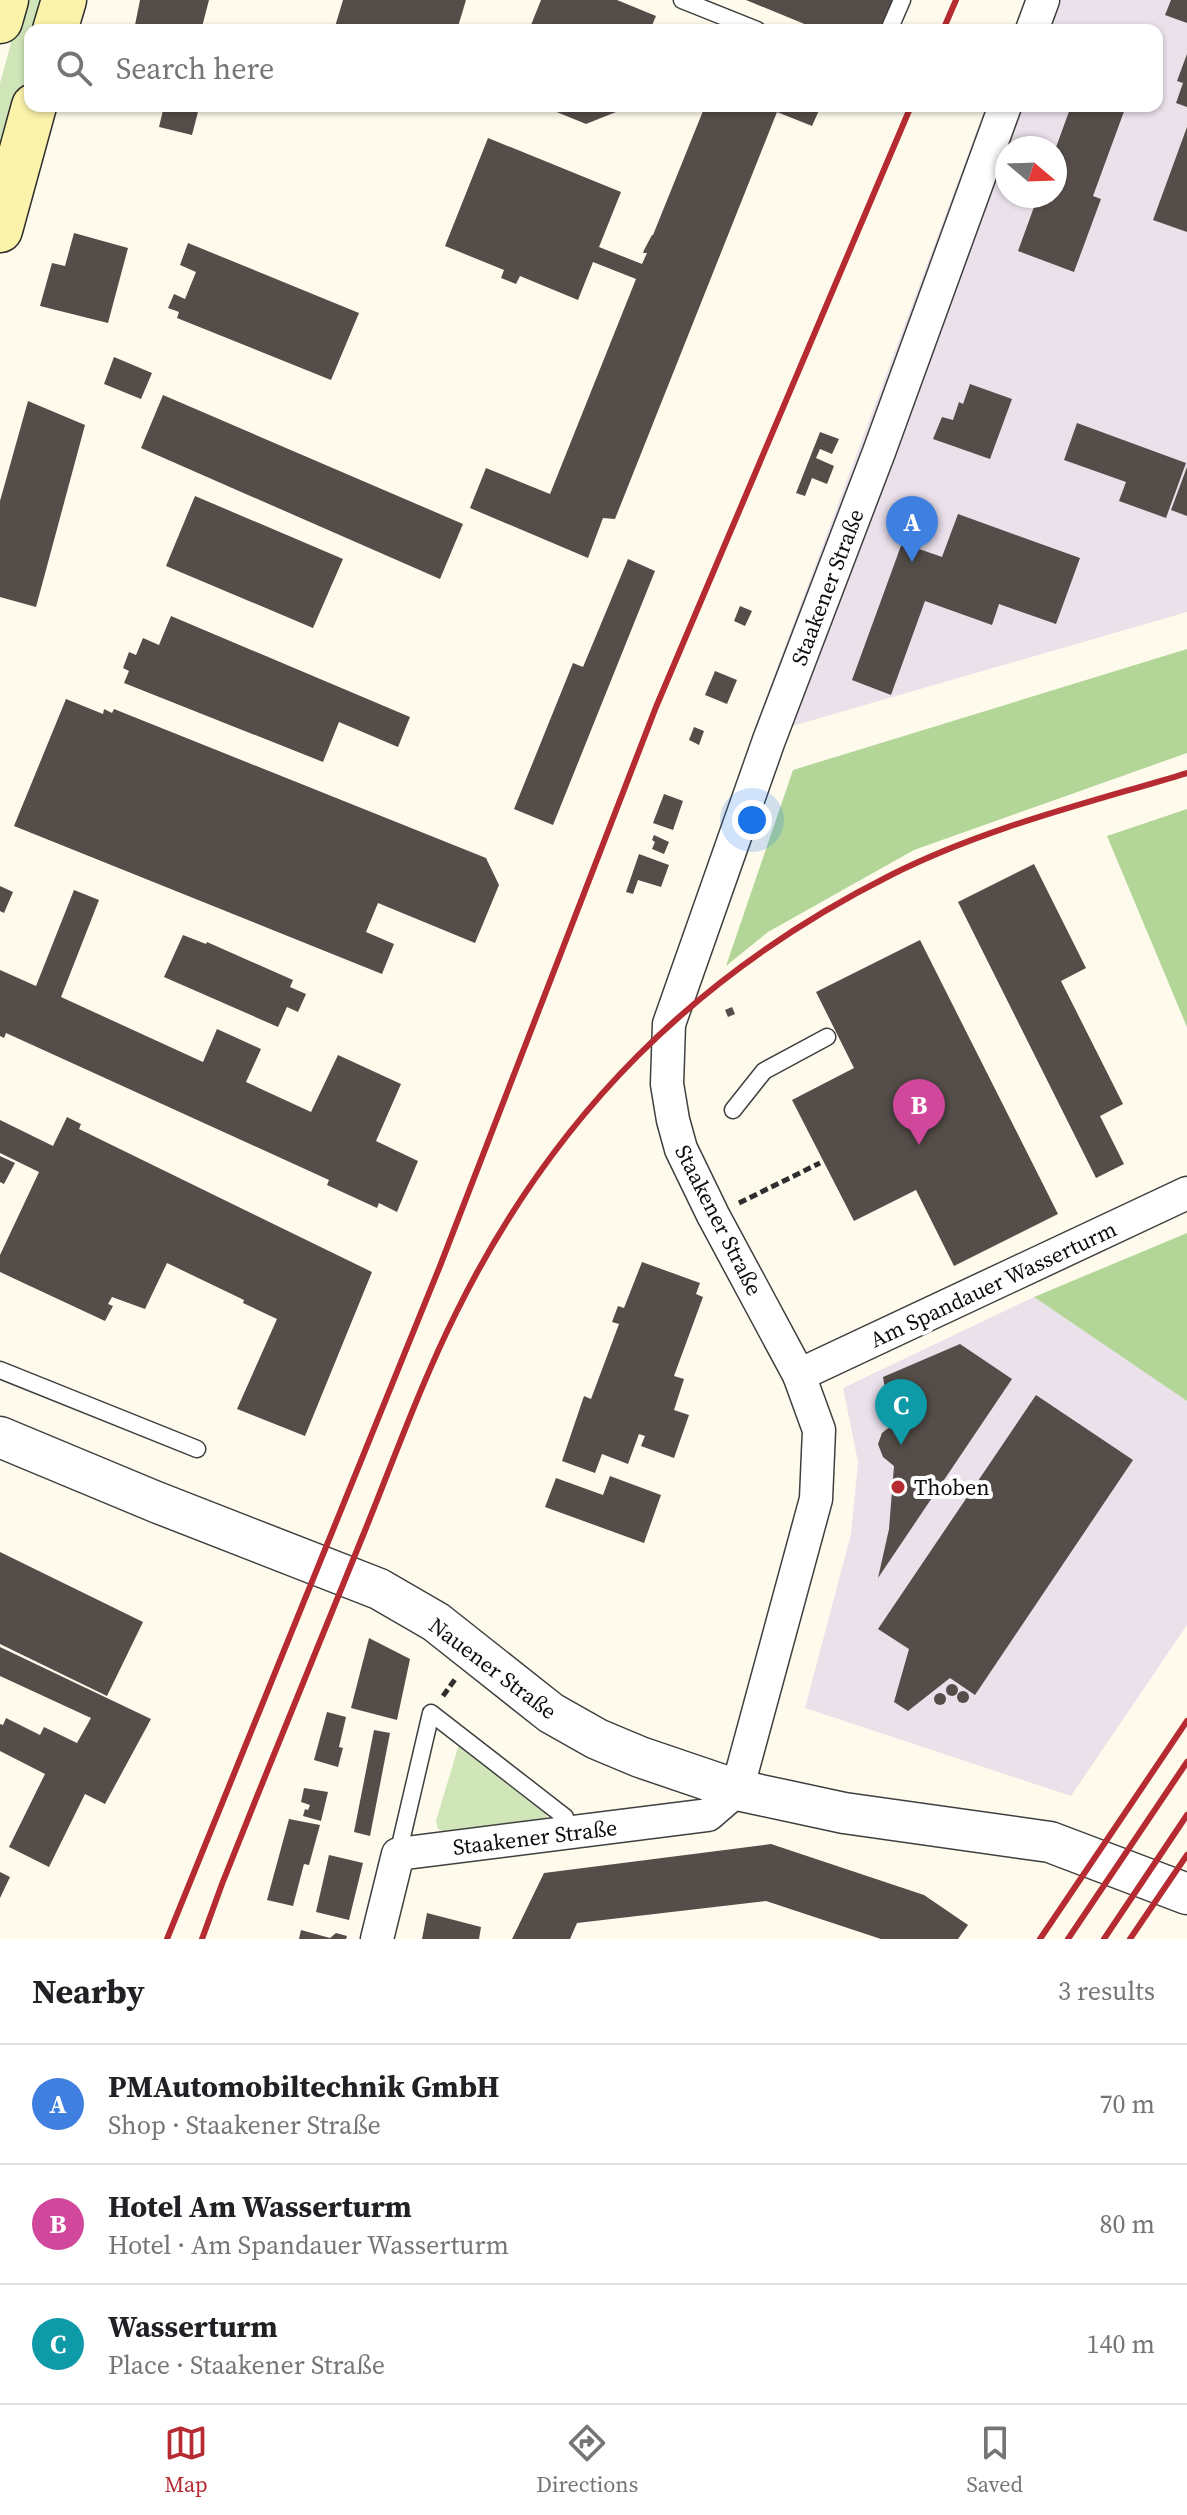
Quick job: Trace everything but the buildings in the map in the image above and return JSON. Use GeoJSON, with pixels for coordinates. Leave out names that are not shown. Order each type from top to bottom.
{"type":"FeatureCollection","features":[{"type":"Feature","properties":{"kind":"main road"},"geometry":{"type":"LineString","coordinates":[[0,21],[6,0]]}},
{"type":"Feature","properties":{"kind":"main road"},"geometry":{"type":"LineString","coordinates":[[57,24],[64,0]]}},
{"type":"Feature","properties":{"kind":"main road"},"geometry":{"type":"LineString","coordinates":[[0,230],[32,112]]}},
{"type":"Feature","properties":{"kind":"street"},"geometry":{"type":"LineString","coordinates":[[1034,24],[1043,0]]}},
{"type":"Feature","properties":{"kind":"street","name":"Staakener Straße"},"geometry":{"type":"LineString","coordinates":[[398,1854],[708,1815],[737,1790],[816,1499],[819,1430],[799,1375],[681,1149],[667,1084],[669,1024],[769,740],[879,452],[1003,112]]}},
{"type":"Feature","properties":{"kind":"street","name":"Am Spandauer Wasserturm"},"geometry":{"type":"LineString","coordinates":[[799,1375],[1187,1193]]}},
{"type":"Feature","properties":{"kind":"street","name":"Nauener Straße"},"geometry":{"type":"LineString","coordinates":[[0,1437],[379,1589],[436,1622],[551,1713],[611,1745],[737,1790],[844,1813],[1050,1842],[1187,1894]]}},
{"type":"Feature","properties":{"kind":"street"},"geometry":{"type":"LineString","coordinates":[[377,1939],[398,1854]]}},
{"type":"Feature","properties":{"kind":"lane"},"geometry":{"type":"LineString","coordinates":[[682,0],[742,24]]}},
{"type":"Feature","properties":{"kind":"lane"},"geometry":{"type":"LineString","coordinates":[[892,24],[902,0]]}},
{"type":"Feature","properties":{"kind":"lane"},"geometry":{"type":"LineString","coordinates":[[733,1110],[764,1071],[827,1037]]}},
{"type":"Feature","properties":{"kind":"lane"},"geometry":{"type":"LineString","coordinates":[[0,1370],[197,1449]]}},
{"type":"Feature","properties":{"kind":"lane"},"geometry":{"type":"LineString","coordinates":[[398,1854],[431,1713],[565,1817],[568,1833]]}},
{"type":"Feature","properties":{"kind":"path"},"geometry":{"type":"LineString","coordinates":[[713,1215],[820,1163]]}},
{"type":"Feature","properties":{"kind":"path"},"geometry":{"type":"LineString","coordinates":[[445,1668],[468,1687]]}},
{"type":"Feature","properties":{"kind":"shaded area"},"geometry":{"type":"Polygon","coordinates":[[[1027,0],[1187,0],[1187,612],[751,738],[984,112],[1163,112],[1163,24],[1018,24],[1027,0]]]}},
{"type":"Feature","properties":{"kind":"shaded area"},"geometry":{"type":"Polygon","coordinates":[[[1034,1297],[1187,1401],[1187,1625],[1071,1796],[805,1708],[851,1534],[858,1462],[843,1388],[1034,1297]]]}},
{"type":"Feature","properties":{"kind":"green space"},"geometry":{"type":"Polygon","coordinates":[[[23,0],[48,0],[42,24],[24,24],[24,89],[0,176],[0,83],[23,0]]]}},
{"type":"Feature","properties":{"kind":"green space"},"geometry":{"type":"Polygon","coordinates":[[[1187,649],[1187,753],[914,850],[768,932],[726,966],[793,770],[1187,649]]]}},
{"type":"Feature","properties":{"kind":"green space"},"geometry":{"type":"Polygon","coordinates":[[[1187,809],[1187,1027],[1107,836],[1187,809]]]}},
{"type":"Feature","properties":{"kind":"green space"},"geometry":{"type":"Polygon","coordinates":[[[1187,1233],[1187,1401],[1034,1297],[1187,1233]]]}},
{"type":"Feature","properties":{"kind":"green space"},"geometry":{"type":"Polygon","coordinates":[[[459,1744],[546,1812],[547,1818],[445,1832],[438,1829],[436,1821],[459,1744]]]}},
{"type":"Feature","properties":{"kind":"railway"},"geometry":{"type":"LineString","coordinates":[[946,24],[956,0]]}},
{"type":"Feature","properties":{"kind":"railway"},"geometry":{"type":"LineString","coordinates":[[167,1939],[440,1266],[656,707],[908,112]]}},
{"type":"Feature","properties":{"kind":"railway"},"geometry":{"type":"LineString","coordinates":[[202,1939],[444,1337],[496,1240],[538,1174],[586,1113],[637,1056],[694,1004],[755,957],[820,914],[891,875],[963,843],[1187,773]]}},
{"type":"Feature","properties":{"kind":"railway"},"geometry":{"type":"LineString","coordinates":[[1040,1939],[1187,1721]]}},
{"type":"Feature","properties":{"kind":"railway"},"geometry":{"type":"LineString","coordinates":[[1068,1939],[1187,1762]]}},
{"type":"Feature","properties":{"kind":"railway"},"geometry":{"type":"LineString","coordinates":[[1104,1939],[1187,1815]]}},
{"type":"Feature","properties":{"kind":"railway"},"geometry":{"type":"LineString","coordinates":[[1130,1939],[1187,1855]]}},
{"type":"Feature","properties":{"kind":"place","name":"PMAutomobiltechnik GmbH"},"geometry":{"type":"Point","coordinates":[912,562]}},
{"type":"Feature","properties":{"kind":"place","name":"Hotel Am Wasserturm"},"geometry":{"type":"Point","coordinates":[919,1145]}},
{"type":"Feature","properties":{"kind":"place","name":"Wasserturm"},"geometry":{"type":"Point","coordinates":[901,1445]}},
{"type":"Feature","properties":{"kind":"place","name":"Thoben"},"geometry":{"type":"Point","coordinates":[898,1487]}}]}
